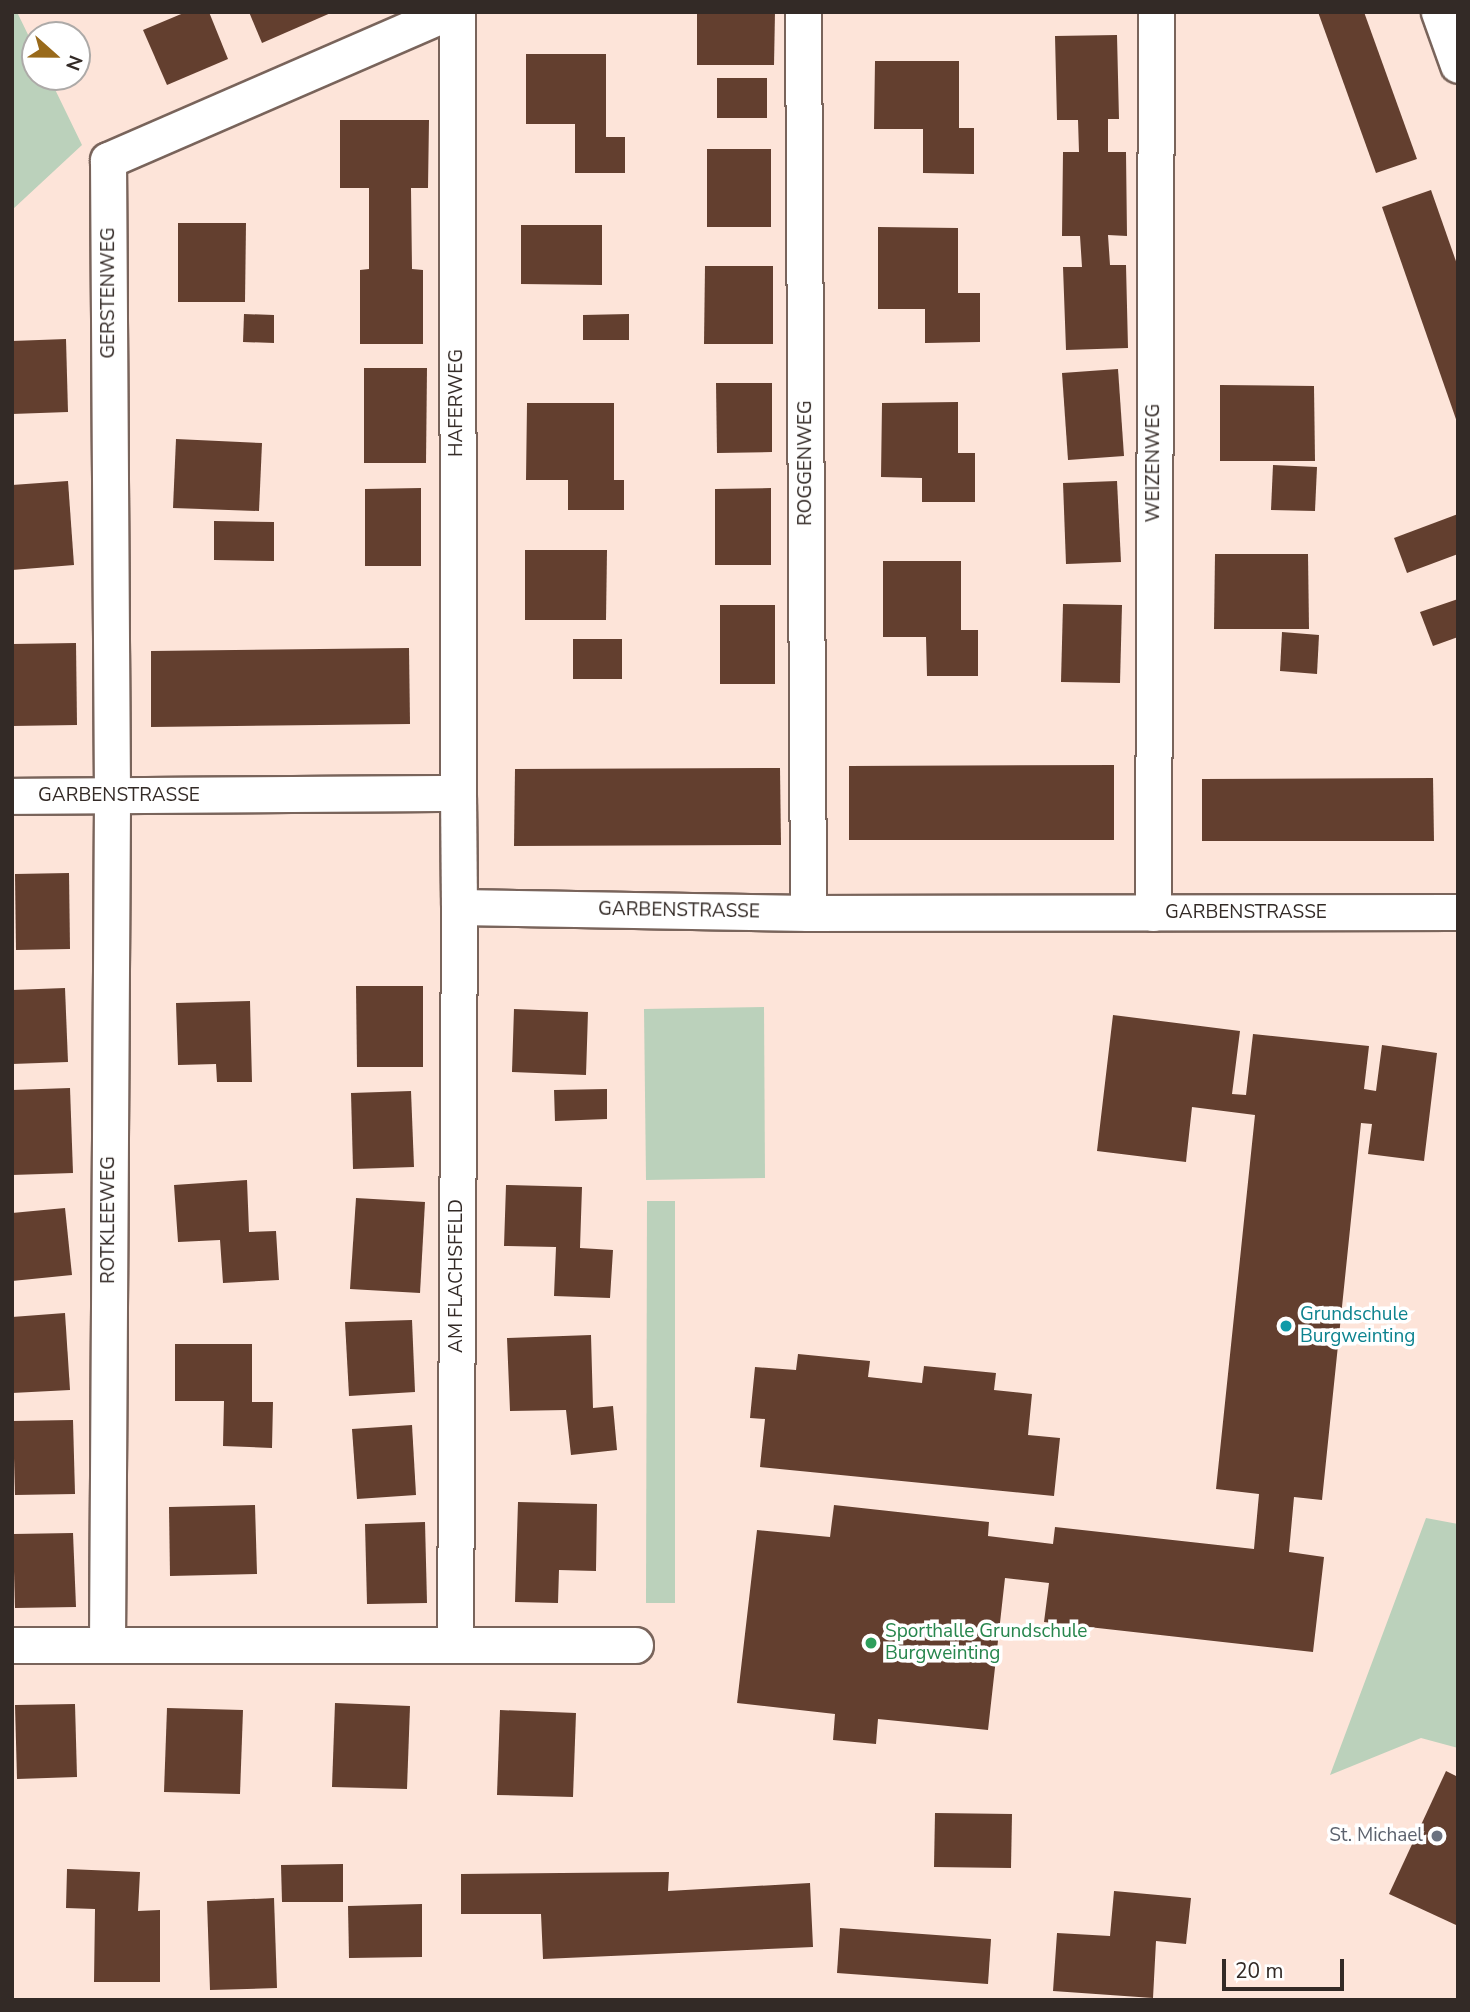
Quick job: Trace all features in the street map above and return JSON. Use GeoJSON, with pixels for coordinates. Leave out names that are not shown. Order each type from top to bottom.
{"type":"FeatureCollection","features":[{"type":"Feature","properties":{"kind":"street","name":"GERSTENWEG"},"geometry":{"type":"LineString","coordinates":[[112,796],[108,160],[448,12]]}},
{"type":"Feature","properties":{"kind":"street","name":"HAFERWEG"},"geometry":{"type":"LineString","coordinates":[[457,12],[457,793]]}},
{"type":"Feature","properties":{"kind":"street","name":"ROGGENWEG"},"geometry":{"type":"LineString","coordinates":[[803,12],[808,913]]}},
{"type":"Feature","properties":{"kind":"street","name":"WEIZENWEG"},"geometry":{"type":"LineString","coordinates":[[1153,913],[1156,12]]}},
{"type":"Feature","properties":{"kind":"street"},"geometry":{"type":"LineString","coordinates":[[1439,12],[1458,65]]}},
{"type":"Feature","properties":{"kind":"street","name":"GARBENSTRASSE"},"geometry":{"type":"LineString","coordinates":[[12,796],[457,793]]}},
{"type":"Feature","properties":{"kind":"street"},"geometry":{"type":"LineString","coordinates":[[457,793],[459,907]]}},
{"type":"Feature","properties":{"kind":"street","name":"ROTKLEEWEG"},"geometry":{"type":"LineString","coordinates":[[107,1644],[112,796]]}},
{"type":"Feature","properties":{"kind":"street","name":"GARBENSTRASSE"},"geometry":{"type":"LineString","coordinates":[[459,907],[808,913],[1458,912]]}},
{"type":"Feature","properties":{"kind":"street","name":"AM FLACHSFELD"},"geometry":{"type":"LineString","coordinates":[[455,1644],[459,907]]}},
{"type":"Feature","properties":{"kind":"street"},"geometry":{"type":"LineString","coordinates":[[12,1645],[635,1645]]}},
{"type":"Feature","properties":{"kind":"green space"},"geometry":{"type":"Polygon","coordinates":[[[12,12],[17,12],[21,21],[21,91],[56,91],[82,145],[12,210],[12,12]]]}},
{"type":"Feature","properties":{"kind":"green space"},"geometry":{"type":"Polygon","coordinates":[[[764,1007],[765,1178],[646,1180],[644,1009],[764,1007]]]}},
{"type":"Feature","properties":{"kind":"green space"},"geometry":{"type":"Polygon","coordinates":[[[647,1201],[675,1201],[675,1603],[646,1603],[647,1201]]]}},
{"type":"Feature","properties":{"kind":"green space"},"geometry":{"type":"Polygon","coordinates":[[[1426,1518],[1458,1524],[1458,1748],[1421,1738],[1330,1775],[1426,1518]]]}},
{"type":"Feature","properties":{"kind":"building"},"geometry":{"type":"Polygon","coordinates":[[[186,12],[209,12],[228,59],[167,85],[143,30],[186,12]]]}},
{"type":"Feature","properties":{"kind":"building"},"geometry":{"type":"Polygon","coordinates":[[[249,12],[333,12],[262,43],[249,12]]]}},
{"type":"Feature","properties":{"kind":"building"},"geometry":{"type":"Polygon","coordinates":[[[697,12],[775,12],[774,65],[697,65],[697,12]]]}},
{"type":"Feature","properties":{"kind":"building"},"geometry":{"type":"Polygon","coordinates":[[[1318,12],[1364,12],[1417,159],[1376,173],[1318,12]]]}},
{"type":"Feature","properties":{"kind":"building"},"geometry":{"type":"Polygon","coordinates":[[[1117,35],[1119,119],[1108,119],[1108,152],[1126,152],[1127,236],[1108,235],[1110,265],[1126,265],[1128,348],[1066,350],[1063,267],[1082,267],[1080,236],[1062,236],[1063,152],[1079,152],[1078,120],[1057,120],[1055,36],[1117,35]]]}},
{"type":"Feature","properties":{"kind":"building"},"geometry":{"type":"Polygon","coordinates":[[[526,54],[606,54],[606,137],[625,137],[625,173],[575,173],[575,124],[526,124],[526,54]]]}},
{"type":"Feature","properties":{"kind":"building"},"geometry":{"type":"Polygon","coordinates":[[[875,61],[959,61],[959,128],[974,128],[974,174],[923,173],[923,129],[874,129],[875,61]]]}},
{"type":"Feature","properties":{"kind":"building"},"geometry":{"type":"Polygon","coordinates":[[[717,78],[767,78],[767,118],[717,118],[717,78]]]}},
{"type":"Feature","properties":{"kind":"building"},"geometry":{"type":"Polygon","coordinates":[[[340,120],[429,120],[428,188],[411,188],[412,269],[423,270],[423,344],[360,344],[360,270],[369,269],[369,188],[340,188],[340,120]]]}},
{"type":"Feature","properties":{"kind":"building"},"geometry":{"type":"Polygon","coordinates":[[[707,149],[771,149],[771,227],[707,227],[707,149]]]}},
{"type":"Feature","properties":{"kind":"building"},"geometry":{"type":"Polygon","coordinates":[[[1431,190],[1458,267],[1457,422],[1382,207],[1431,190]]]}},
{"type":"Feature","properties":{"kind":"building"},"geometry":{"type":"Polygon","coordinates":[[[178,223],[246,223],[245,302],[178,302],[178,223]]]}},
{"type":"Feature","properties":{"kind":"building"},"geometry":{"type":"Polygon","coordinates":[[[521,225],[602,225],[602,285],[521,284],[521,225]]]}},
{"type":"Feature","properties":{"kind":"building"},"geometry":{"type":"Polygon","coordinates":[[[878,227],[958,228],[958,293],[980,293],[980,342],[925,343],[925,309],[878,309],[878,227]]]}},
{"type":"Feature","properties":{"kind":"building"},"geometry":{"type":"Polygon","coordinates":[[[705,266],[773,266],[773,344],[704,344],[705,266]]]}},
{"type":"Feature","properties":{"kind":"building"},"geometry":{"type":"Polygon","coordinates":[[[244,314],[274,315],[274,343],[243,342],[244,314]]]}},
{"type":"Feature","properties":{"kind":"building"},"geometry":{"type":"Polygon","coordinates":[[[629,314],[629,340],[583,340],[583,315],[629,314]]]}},
{"type":"Feature","properties":{"kind":"building"},"geometry":{"type":"Polygon","coordinates":[[[66,339],[68,412],[12,414],[12,341],[66,339]]]}},
{"type":"Feature","properties":{"kind":"building"},"geometry":{"type":"Polygon","coordinates":[[[364,368],[427,368],[426,463],[364,463],[364,368]]]}},
{"type":"Feature","properties":{"kind":"building"},"geometry":{"type":"Polygon","coordinates":[[[1118,369],[1124,456],[1068,460],[1062,373],[1118,369]]]}},
{"type":"Feature","properties":{"kind":"building"},"geometry":{"type":"Polygon","coordinates":[[[716,383],[772,383],[772,452],[717,453],[716,383]]]}},
{"type":"Feature","properties":{"kind":"building"},"geometry":{"type":"Polygon","coordinates":[[[1220,385],[1314,386],[1315,461],[1220,461],[1220,385]]]}},
{"type":"Feature","properties":{"kind":"building"},"geometry":{"type":"Polygon","coordinates":[[[958,402],[958,453],[975,453],[975,502],[922,502],[922,478],[881,477],[882,403],[958,402]]]}},
{"type":"Feature","properties":{"kind":"building"},"geometry":{"type":"Polygon","coordinates":[[[527,403],[614,403],[614,480],[624,480],[624,510],[568,510],[568,480],[526,480],[527,403]]]}},
{"type":"Feature","properties":{"kind":"building"},"geometry":{"type":"Polygon","coordinates":[[[176,439],[262,443],[259,511],[173,508],[176,439]]]}},
{"type":"Feature","properties":{"kind":"building"},"geometry":{"type":"Polygon","coordinates":[[[1273,465],[1317,467],[1315,511],[1271,510],[1273,465]]]}},
{"type":"Feature","properties":{"kind":"building"},"geometry":{"type":"Polygon","coordinates":[[[68,481],[74,565],[12,570],[12,485],[68,481]]]}},
{"type":"Feature","properties":{"kind":"building"},"geometry":{"type":"Polygon","coordinates":[[[1117,481],[1121,562],[1066,564],[1063,483],[1117,481]]]}},
{"type":"Feature","properties":{"kind":"building"},"geometry":{"type":"Polygon","coordinates":[[[421,488],[421,566],[365,566],[365,489],[421,488]]]}},
{"type":"Feature","properties":{"kind":"building"},"geometry":{"type":"Polygon","coordinates":[[[771,488],[771,565],[715,565],[715,489],[771,488]]]}},
{"type":"Feature","properties":{"kind":"building"},"geometry":{"type":"Polygon","coordinates":[[[1458,514],[1458,554],[1407,573],[1394,538],[1458,514]]]}},
{"type":"Feature","properties":{"kind":"building"},"geometry":{"type":"Polygon","coordinates":[[[214,521],[274,522],[274,561],[214,560],[214,521]]]}},
{"type":"Feature","properties":{"kind":"building"},"geometry":{"type":"Polygon","coordinates":[[[525,550],[607,550],[606,620],[525,620],[525,550]]]}},
{"type":"Feature","properties":{"kind":"building"},"geometry":{"type":"Polygon","coordinates":[[[1215,554],[1308,554],[1309,629],[1214,629],[1215,554]]]}},
{"type":"Feature","properties":{"kind":"building"},"geometry":{"type":"Polygon","coordinates":[[[883,561],[961,561],[961,630],[978,630],[978,676],[927,676],[926,637],[883,637],[883,561]]]}},
{"type":"Feature","properties":{"kind":"building"},"geometry":{"type":"Polygon","coordinates":[[[1458,599],[1458,637],[1433,646],[1420,612],[1458,599]]]}},
{"type":"Feature","properties":{"kind":"building"},"geometry":{"type":"Polygon","coordinates":[[[1063,604],[1122,605],[1120,683],[1061,682],[1063,604]]]}},
{"type":"Feature","properties":{"kind":"building"},"geometry":{"type":"Polygon","coordinates":[[[720,605],[775,605],[775,684],[720,684],[720,605]]]}},
{"type":"Feature","properties":{"kind":"building"},"geometry":{"type":"Polygon","coordinates":[[[1282,632],[1319,635],[1317,674],[1280,671],[1282,632]]]}},
{"type":"Feature","properties":{"kind":"building"},"geometry":{"type":"Polygon","coordinates":[[[573,639],[622,639],[622,679],[573,679],[573,639]]]}},
{"type":"Feature","properties":{"kind":"building"},"geometry":{"type":"Polygon","coordinates":[[[76,643],[77,725],[12,726],[12,644],[76,643]]]}},
{"type":"Feature","properties":{"kind":"building"},"geometry":{"type":"Polygon","coordinates":[[[409,648],[410,724],[151,727],[151,651],[409,648]]]}},
{"type":"Feature","properties":{"kind":"building"},"geometry":{"type":"Polygon","coordinates":[[[1114,765],[1114,840],[849,840],[849,766],[1114,765]]]}},
{"type":"Feature","properties":{"kind":"building"},"geometry":{"type":"Polygon","coordinates":[[[780,768],[781,845],[514,846],[515,769],[780,768]]]}},
{"type":"Feature","properties":{"kind":"building"},"geometry":{"type":"Polygon","coordinates":[[[1433,778],[1434,841],[1202,841],[1202,779],[1433,778]]]}},
{"type":"Feature","properties":{"kind":"building"},"geometry":{"type":"Polygon","coordinates":[[[69,873],[70,949],[16,950],[15,874],[69,873]]]}},
{"type":"Feature","properties":{"kind":"building"},"geometry":{"type":"Polygon","coordinates":[[[356,986],[423,986],[423,1067],[357,1067],[356,986]]]}},
{"type":"Feature","properties":{"kind":"building"},"geometry":{"type":"Polygon","coordinates":[[[65,988],[68,1062],[12,1064],[12,990],[65,988]]]}},
{"type":"Feature","properties":{"kind":"building"},"geometry":{"type":"Polygon","coordinates":[[[250,1001],[252,1082],[217,1082],[216,1064],[178,1065],[176,1003],[250,1001]]]}},
{"type":"Feature","properties":{"kind":"building"},"geometry":{"type":"Polygon","coordinates":[[[514,1009],[588,1012],[586,1075],[512,1072],[514,1009]]]}},
{"type":"Feature","properties":{"kind":"building","name":"Grundschule Burgweinting"},"geometry":{"type":"Polygon","coordinates":[[[1113,1015],[1240,1031],[1232,1094],[1246,1095],[1253,1034],[1369,1046],[1364,1089],[1376,1091],[1382,1045],[1437,1053],[1424,1161],[1368,1154],[1372,1124],[1361,1123],[1322,1500],[1294,1497],[1289,1552],[1324,1557],[1313,1652],[1044,1622],[1049,1583],[1005,1578],[988,1730],[878,1719],[876,1744],[833,1740],[835,1714],[737,1703],[757,1530],[830,1537],[834,1505],[989,1522],[988,1536],[1053,1544],[1055,1527],[1254,1549],[1259,1494],[1216,1489],[1255,1115],[1192,1107],[1186,1162],[1097,1151],[1113,1015]]]}},
{"type":"Feature","properties":{"kind":"building"},"geometry":{"type":"Polygon","coordinates":[[[70,1088],[73,1173],[12,1175],[12,1090],[70,1088]]]}},
{"type":"Feature","properties":{"kind":"building"},"geometry":{"type":"Polygon","coordinates":[[[607,1089],[607,1119],[555,1121],[554,1090],[607,1089]]]}},
{"type":"Feature","properties":{"kind":"building"},"geometry":{"type":"Polygon","coordinates":[[[411,1091],[414,1167],[353,1169],[351,1093],[411,1091]]]}},
{"type":"Feature","properties":{"kind":"building"},"geometry":{"type":"Polygon","coordinates":[[[247,1180],[249,1232],[276,1231],[279,1280],[223,1283],[220,1240],[178,1242],[174,1185],[247,1180]]]}},
{"type":"Feature","properties":{"kind":"building"},"geometry":{"type":"Polygon","coordinates":[[[506,1185],[582,1187],[580,1248],[613,1250],[610,1298],[554,1296],[556,1247],[504,1246],[506,1185]]]}},
{"type":"Feature","properties":{"kind":"building"},"geometry":{"type":"Polygon","coordinates":[[[356,1198],[425,1202],[420,1293],[350,1289],[356,1198]]]}},
{"type":"Feature","properties":{"kind":"building"},"geometry":{"type":"Polygon","coordinates":[[[65,1208],[72,1275],[12,1281],[12,1213],[65,1208]]]}},
{"type":"Feature","properties":{"kind":"building"},"geometry":{"type":"Polygon","coordinates":[[[65,1313],[70,1390],[12,1393],[12,1317],[65,1313]]]}},
{"type":"Feature","properties":{"kind":"building"},"geometry":{"type":"Polygon","coordinates":[[[412,1320],[415,1392],[349,1396],[345,1322],[412,1320]]]}},
{"type":"Feature","properties":{"kind":"building"},"geometry":{"type":"Polygon","coordinates":[[[591,1335],[593,1408],[613,1406],[617,1450],[571,1455],[566,1410],[510,1411],[507,1338],[591,1335]]]}},
{"type":"Feature","properties":{"kind":"building"},"geometry":{"type":"Polygon","coordinates":[[[175,1344],[252,1344],[252,1402],[273,1402],[272,1448],[223,1446],[224,1401],[175,1401],[175,1344]]]}},
{"type":"Feature","properties":{"kind":"building"},"geometry":{"type":"Polygon","coordinates":[[[798,1354],[870,1361],[868,1377],[922,1383],[924,1366],[996,1373],[994,1390],[1032,1394],[1028,1435],[1060,1438],[1054,1496],[760,1467],[765,1419],[750,1418],[755,1367],[796,1370],[798,1354]]]}},
{"type":"Feature","properties":{"kind":"building"},"geometry":{"type":"Polygon","coordinates":[[[73,1420],[75,1494],[15,1495],[13,1421],[73,1420]]]}},
{"type":"Feature","properties":{"kind":"building"},"geometry":{"type":"Polygon","coordinates":[[[412,1425],[416,1495],[357,1499],[352,1429],[412,1425]]]}},
{"type":"Feature","properties":{"kind":"building"},"geometry":{"type":"Polygon","coordinates":[[[518,1502],[597,1504],[596,1571],[559,1570],[558,1603],[515,1602],[518,1502]]]}},
{"type":"Feature","properties":{"kind":"building"},"geometry":{"type":"Polygon","coordinates":[[[255,1505],[257,1574],[170,1576],[169,1507],[255,1505]]]}},
{"type":"Feature","properties":{"kind":"building"},"geometry":{"type":"Polygon","coordinates":[[[425,1522],[427,1603],[367,1604],[365,1524],[425,1522]]]}},
{"type":"Feature","properties":{"kind":"building"},"geometry":{"type":"Polygon","coordinates":[[[73,1533],[76,1607],[15,1608],[13,1534],[73,1533]]]}},
{"type":"Feature","properties":{"kind":"building"},"geometry":{"type":"Polygon","coordinates":[[[335,1703],[410,1706],[407,1789],[332,1787],[335,1703]]]}},
{"type":"Feature","properties":{"kind":"building"},"geometry":{"type":"Polygon","coordinates":[[[75,1704],[77,1777],[17,1779],[15,1705],[75,1704]]]}},
{"type":"Feature","properties":{"kind":"building"},"geometry":{"type":"Polygon","coordinates":[[[167,1708],[243,1710],[240,1794],[164,1792],[167,1708]]]}},
{"type":"Feature","properties":{"kind":"building"},"geometry":{"type":"Polygon","coordinates":[[[500,1710],[576,1713],[573,1797],[497,1795],[500,1710]]]}},
{"type":"Feature","properties":{"kind":"building","name":"St. Michael"},"geometry":{"type":"Polygon","coordinates":[[[1446,1771],[1458,1777],[1456,1925],[1389,1894],[1446,1771]]]}},
{"type":"Feature","properties":{"kind":"building"},"geometry":{"type":"Polygon","coordinates":[[[935,1813],[1012,1814],[1011,1868],[934,1867],[935,1813]]]}},
{"type":"Feature","properties":{"kind":"building"},"geometry":{"type":"Polygon","coordinates":[[[343,1864],[343,1902],[282,1902],[281,1865],[343,1864]]]}},
{"type":"Feature","properties":{"kind":"building"},"geometry":{"type":"Polygon","coordinates":[[[67,1869],[140,1872],[138,1911],[160,1910],[160,1982],[94,1982],[95,1909],[66,1908],[67,1869]]]}},
{"type":"Feature","properties":{"kind":"building"},"geometry":{"type":"Polygon","coordinates":[[[669,1872],[668,1891],[810,1883],[813,1947],[543,1959],[541,1914],[461,1914],[461,1874],[669,1872]]]}},
{"type":"Feature","properties":{"kind":"building"},"geometry":{"type":"Polygon","coordinates":[[[1114,1891],[1191,1898],[1186,1944],[1156,1941],[1153,1998],[1053,1991],[1057,1933],[1110,1936],[1114,1891]]]}},
{"type":"Feature","properties":{"kind":"building"},"geometry":{"type":"Polygon","coordinates":[[[274,1898],[277,1988],[210,1990],[207,1901],[274,1898]]]}},
{"type":"Feature","properties":{"kind":"building"},"geometry":{"type":"Polygon","coordinates":[[[422,1904],[422,1957],[349,1958],[348,1906],[422,1904]]]}},
{"type":"Feature","properties":{"kind":"building"},"geometry":{"type":"Polygon","coordinates":[[[840,1928],[991,1939],[988,1984],[837,1973],[840,1928]]]}},
{"type":"Feature","properties":{"kind":"place","name":"Grundschule Burgweinting"},"geometry":{"type":"Point","coordinates":[1286,1326]}},
{"type":"Feature","properties":{"kind":"place","name":"Sporthalle Grundschule Burgweinting"},"geometry":{"type":"Point","coordinates":[871,1643]}},
{"type":"Feature","properties":{"kind":"place","name":"St. Michael"},"geometry":{"type":"Point","coordinates":[1437,1836]}}]}
